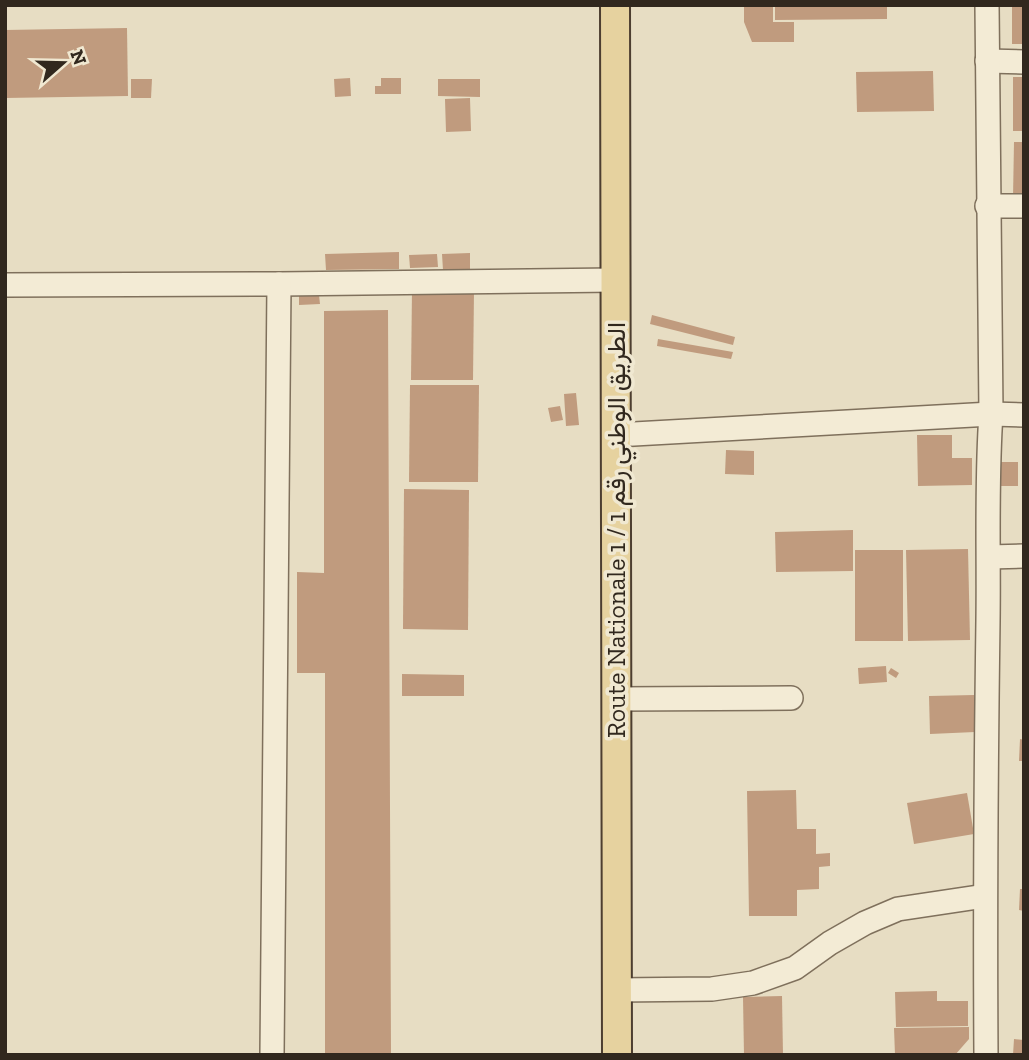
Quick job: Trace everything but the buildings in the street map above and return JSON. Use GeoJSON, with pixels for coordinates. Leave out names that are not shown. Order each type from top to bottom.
{"type":"FeatureCollection","features":[{"type":"Feature","properties":{"kind":"main road","name":"Route Nationale 1 / الطريق الوطني رقم 1"},"geometry":{"type":"LineString","coordinates":[[615,5],[617,1055]]}},
{"type":"Feature","properties":{"kind":"street"},"geometry":{"type":"LineString","coordinates":[[986,1055],[989,557],[987,475],[991,414],[987,5]]}},
{"type":"Feature","properties":{"kind":"street"},"geometry":{"type":"LineString","coordinates":[[987,61],[1024,62]]}},
{"type":"Feature","properties":{"kind":"street"},"geometry":{"type":"LineString","coordinates":[[987,206],[1024,206]]}},
{"type":"Feature","properties":{"kind":"street"},"geometry":{"type":"LineString","coordinates":[[5,285],[615,280]]}},
{"type":"Feature","properties":{"kind":"street"},"geometry":{"type":"LineString","coordinates":[[272,1055],[279,284]]}},
{"type":"Feature","properties":{"kind":"street"},"geometry":{"type":"LineString","coordinates":[[616,435],[991,414],[1024,415]]}},
{"type":"Feature","properties":{"kind":"street"},"geometry":{"type":"LineString","coordinates":[[989,557],[1024,556]]}},
{"type":"Feature","properties":{"kind":"street"},"geometry":{"type":"LineString","coordinates":[[617,699],[791,698]]}},
{"type":"Feature","properties":{"kind":"street"},"geometry":{"type":"LineString","coordinates":[[617,990],[712,989],[753,983],[795,968],[830,943],[865,923],[898,909],[985,896]]}}]}
